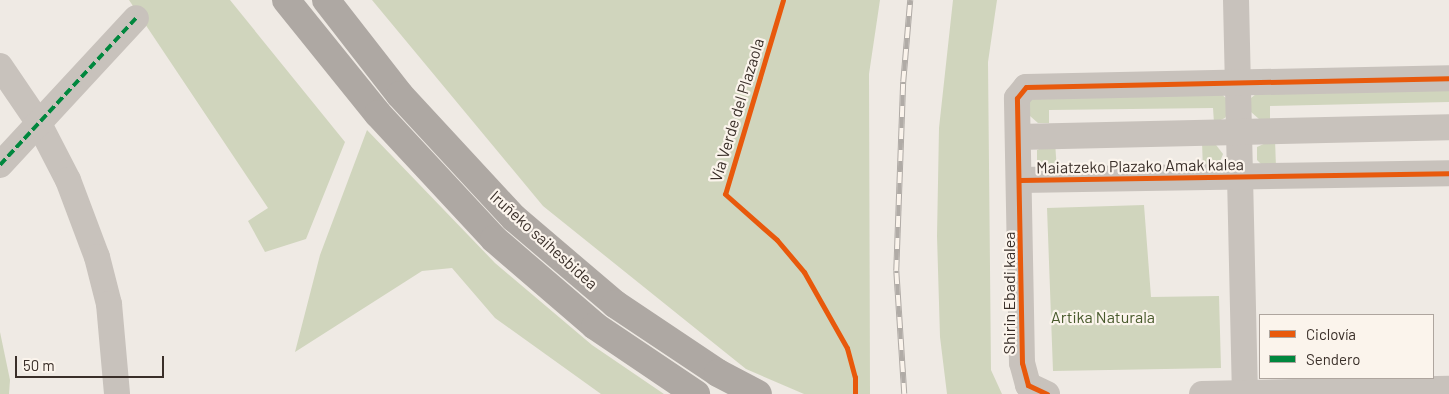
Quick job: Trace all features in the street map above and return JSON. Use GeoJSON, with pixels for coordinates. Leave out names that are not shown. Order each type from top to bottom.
{"type":"FeatureCollection","features":[{"type":"Feature","properties":{"kind":"highway","name":"Iruñeko saihesbidea"},"geometry":{"type":"LineString","coordinates":[[286,0],[378,114],[494,238],[596,326],[696,394]]}},
{"type":"Feature","properties":{"kind":"highway","name":"Iruñeko saihesbidea"},"geometry":{"type":"LineString","coordinates":[[326,0],[400,95],[514,218],[615,304],[718,373],[758,394]]}},
{"type":"Feature","properties":{"kind":"street"},"geometry":{"type":"LineString","coordinates":[[1236,0],[1245,393]]}},
{"type":"Feature","properties":{"kind":"street"},"geometry":{"type":"LineString","coordinates":[[0,165],[136,18]]}},
{"type":"Feature","properties":{"kind":"street"},"geometry":{"type":"LineString","coordinates":[[0,66],[38,122],[68,180],[97,257],[108,304],[117,394]]}},
{"type":"Feature","properties":{"kind":"street","name":"Maiatzeko Plazako Amak kalea"},"geometry":{"type":"LineString","coordinates":[[1449,78],[1026,87],[1017,98],[1020,180],[1449,173]]}},
{"type":"Feature","properties":{"kind":"street","name":"Maiatzeko Plazako Amak kalea"},"geometry":{"type":"LineString","coordinates":[[1018,137],[1449,127]]}},
{"type":"Feature","properties":{"kind":"street","name":"Shirin Ebadi kalea"},"geometry":{"type":"LineString","coordinates":[[1020,180],[1022,363],[1028,385],[1047,394]]}},
{"type":"Feature","properties":{"kind":"street"},"geometry":{"type":"LineString","coordinates":[[1202,394],[1449,389]]}},
{"type":"Feature","properties":{"kind":"green space"},"geometry":{"type":"Polygon","coordinates":[[[129,0],[230,0],[345,142],[306,239],[265,252],[248,221],[268,208],[129,0]]]}},
{"type":"Feature","properties":{"kind":"green space"},"geometry":{"type":"Polygon","coordinates":[[[372,0],[880,0],[869,74],[870,394],[804,394],[746,369],[543,206],[372,0]]]}},
{"type":"Feature","properties":{"kind":"green space"},"geometry":{"type":"Polygon","coordinates":[[[953,0],[997,0],[988,62],[991,370],[1002,394],[947,394],[940,337],[937,236],[939,128],[953,0]]]}},
{"type":"Feature","properties":{"kind":"green space"},"geometry":{"type":"Polygon","coordinates":[[[1449,86],[1449,102],[1270,106],[1270,120],[1259,119],[1251,112],[1251,98],[1256,94],[1449,86]]]}},
{"type":"Feature","properties":{"kind":"green space"},"geometry":{"type":"Polygon","coordinates":[[[1220,93],[1227,99],[1229,111],[1225,118],[1214,123],[1213,108],[1049,110],[1049,123],[1038,123],[1030,116],[1029,102],[1034,98],[1220,93]]]}},
{"type":"Feature","properties":{"kind":"green space"},"geometry":{"type":"Polygon","coordinates":[[[367,130],[495,263],[592,345],[664,394],[601,394],[495,318],[452,268],[422,271],[295,352],[320,255],[367,130]]]}},
{"type":"Feature","properties":{"kind":"green space"},"geometry":{"type":"Polygon","coordinates":[[[1275,139],[1276,168],[1265,168],[1257,160],[1257,147],[1275,139]]]}},
{"type":"Feature","properties":{"kind":"green space"},"geometry":{"type":"Polygon","coordinates":[[[1202,141],[1213,141],[1223,154],[1218,167],[1203,172],[1202,141]]]}},
{"type":"Feature","properties":{"kind":"green space"},"geometry":{"type":"Polygon","coordinates":[[[1055,142],[1057,171],[1045,171],[1037,164],[1037,150],[1055,142]]]}},
{"type":"Feature","properties":{"kind":"green space","name":"Artika Naturala"},"geometry":{"type":"Polygon","coordinates":[[[1144,205],[1151,297],[1219,296],[1221,368],[1053,371],[1047,208],[1144,205]]]}},
{"type":"Feature","properties":{"kind":"green space"},"geometry":{"type":"Polygon","coordinates":[[[0,332],[10,380],[9,394],[0,394],[0,332]]]}},
{"type":"Feature","properties":{"kind":"railway"},"geometry":{"type":"LineString","coordinates":[[904,394],[896,271],[903,82],[910,0]]}},
{"type":"Feature","properties":{"kind":"marked path"},"geometry":{"type":"LineString","coordinates":[[0,165],[136,18]]}},
{"type":"Feature","properties":{"kind":"cycle path","name":"Vía Verde del Plazaola"},"geometry":{"type":"LineString","coordinates":[[783,0],[725,194],[777,240],[804,272],[847,348],[855,377],[855,394]]}},
{"type":"Feature","properties":{"kind":"cycle path"},"geometry":{"type":"LineString","coordinates":[[1047,394],[1028,385],[1022,363],[1017,98],[1026,87],[1449,78]]}},
{"type":"Feature","properties":{"kind":"cycle path"},"geometry":{"type":"LineString","coordinates":[[1020,180],[1449,173]]}}]}
